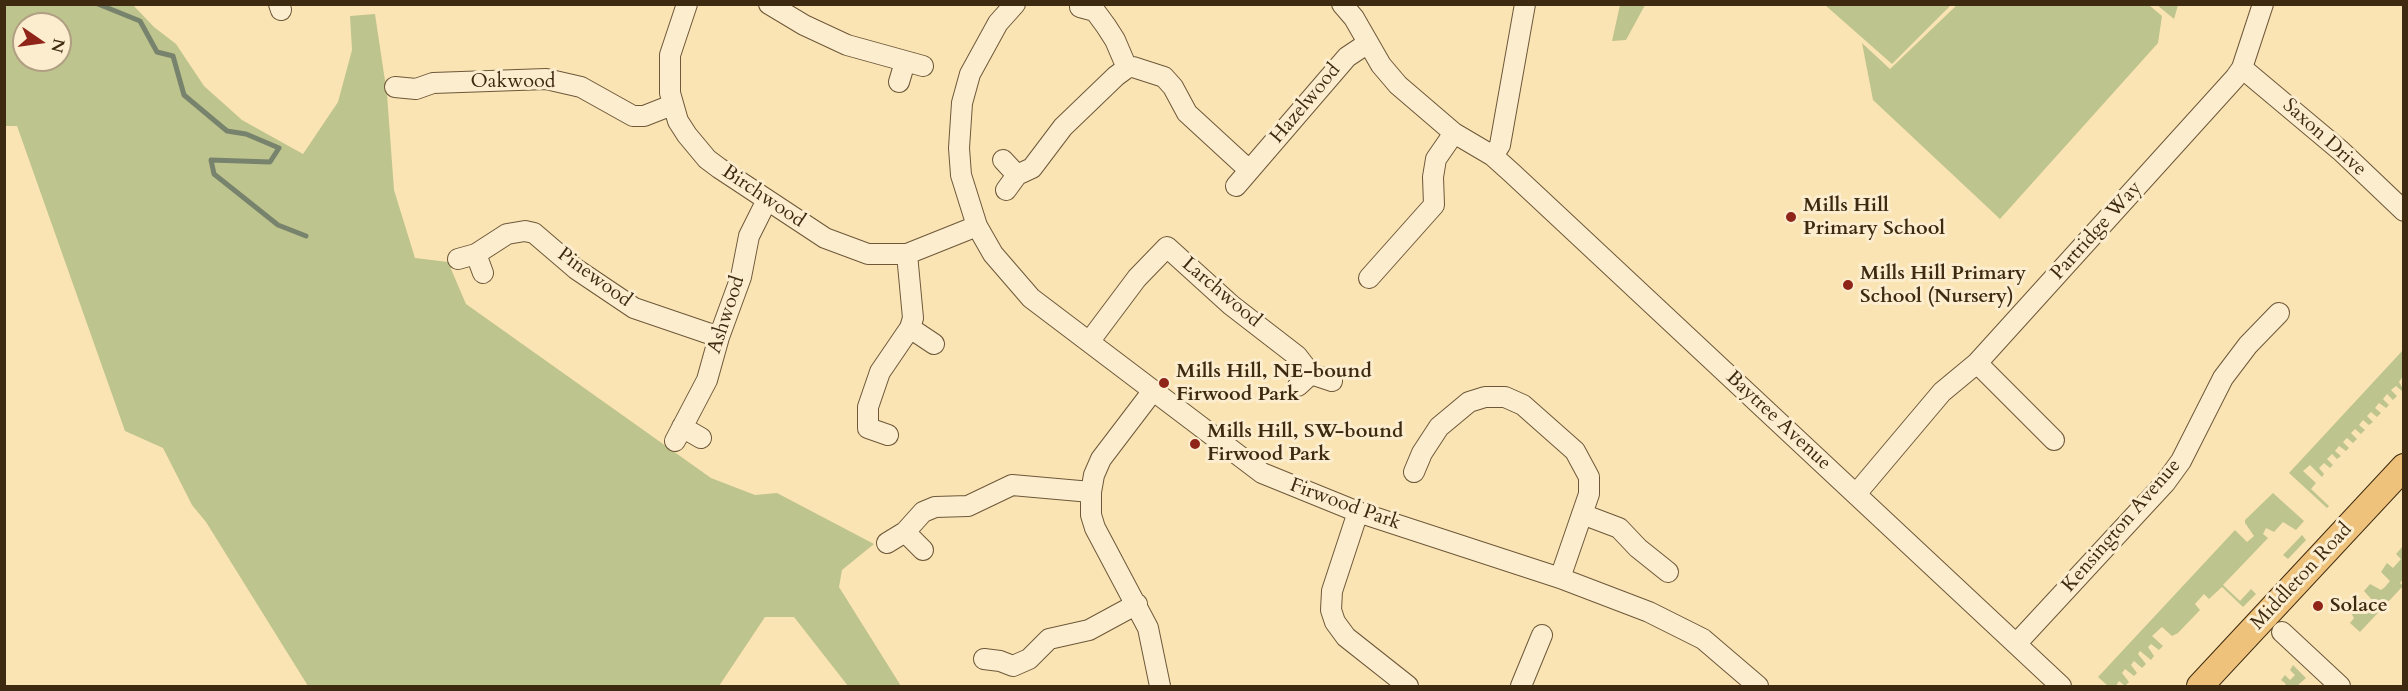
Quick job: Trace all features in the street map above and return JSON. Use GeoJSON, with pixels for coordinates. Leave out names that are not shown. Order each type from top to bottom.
{"type":"FeatureCollection","features":[{"type":"Feature","properties":{"kind":"main road","name":"Middleton Road"},"geometry":{"type":"LineString","coordinates":[[2200,687],[2403,467]]}},
{"type":"Feature","properties":{"kind":"street","name":"Birchwood"},"geometry":{"type":"LineString","coordinates":[[687,4],[670,55],[672,105],[687,135],[707,159],[836,244],[868,254],[907,254],[977,225]]}},
{"type":"Feature","properties":{"kind":"street"},"geometry":{"type":"LineString","coordinates":[[769,4],[847,45],[914,64],[898,82]]}},
{"type":"Feature","properties":{"kind":"street","name":"Firwood Park"},"geometry":{"type":"LineString","coordinates":[[1015,4],[998,23],[982,47],[970,74],[962,104],[959,148],[961,175],[977,225],[993,254],[1013,280],[1031,298],[1152,392],[1262,473],[1358,512],[1560,578],[1649,612],[1687,630],[1716,649],[1758,687]]}},
{"type":"Feature","properties":{"kind":"street"},"geometry":{"type":"LineString","coordinates":[[1342,4],[1398,85],[1454,133],[1493,156],[1500,145],[1526,4]]}},
{"type":"Feature","properties":{"kind":"street","name":"Partridge Way"},"geometry":{"type":"LineString","coordinates":[[1856,494],[1942,392],[1977,363],[2242,68],[2263,4]]}},
{"type":"Feature","properties":{"kind":"street"},"geometry":{"type":"LineString","coordinates":[[1091,7],[1115,39],[1127,68]]}},
{"type":"Feature","properties":{"kind":"street","name":"Hazelwood"},"geometry":{"type":"LineString","coordinates":[[1236,186],[1347,57],[1368,43]]}},
{"type":"Feature","properties":{"kind":"street"},"geometry":{"type":"LineString","coordinates":[[1003,160],[1011,182],[1032,168],[1063,127],[1127,68],[1144,69],[1164,77],[1173,87],[1187,113],[1249,170]]}},
{"type":"Feature","properties":{"kind":"street","name":"Saxon Drive"},"geometry":{"type":"LineString","coordinates":[[2242,68],[2403,208]]}},
{"type":"Feature","properties":{"kind":"street","name":"Oakwood"},"geometry":{"type":"LineString","coordinates":[[395,87],[416,98],[433,83],[546,79],[581,87],[633,116],[644,116],[672,105]]}},
{"type":"Feature","properties":{"kind":"street"},"geometry":{"type":"LineString","coordinates":[[1369,278],[1396,262],[1434,205],[1433,177],[1436,159],[1454,133]]}},
{"type":"Feature","properties":{"kind":"street","name":"Baytree Avenue"},"geometry":{"type":"LineString","coordinates":[[1493,156],[2061,687]]}},
{"type":"Feature","properties":{"kind":"street","name":"Ashwood"},"geometry":{"type":"LineString","coordinates":[[701,438],[679,434],[707,380],[719,337],[741,277],[749,236],[767,200]]}},
{"type":"Feature","properties":{"kind":"street","name":"Pinewood"},"geometry":{"type":"LineString","coordinates":[[483,273],[467,257],[507,234],[519,231],[534,233],[576,268],[634,308],[719,337]]}},
{"type":"Feature","properties":{"kind":"street","name":"Larchwood"},"geometry":{"type":"LineString","coordinates":[[1089,342],[1137,278],[1173,240],[1231,305],[1297,356],[1304,380],[1332,381]]}},
{"type":"Feature","properties":{"kind":"street"},"geometry":{"type":"LineString","coordinates":[[888,435],[861,431],[880,372],[910,328],[914,305],[907,254]]}},
{"type":"Feature","properties":{"kind":"street","name":"Kensington Avenue"},"geometry":{"type":"LineString","coordinates":[[2016,644],[2165,483],[2181,461],[2223,378],[2248,345],[2279,313]]}},
{"type":"Feature","properties":{"kind":"street"},"geometry":{"type":"LineString","coordinates":[[910,328],[934,344]]}},
{"type":"Feature","properties":{"kind":"street"},"geometry":{"type":"LineString","coordinates":[[1977,363],[2054,440]]}},
{"type":"Feature","properties":{"kind":"street"},"geometry":{"type":"LineString","coordinates":[[1152,392],[1101,459],[1094,475],[1091,515],[1095,528],[1148,628],[1160,687]]}},
{"type":"Feature","properties":{"kind":"street"},"geometry":{"type":"LineString","coordinates":[[1414,472],[1422,453],[1439,427],[1453,413],[1477,398],[1505,397],[1523,405],[1582,459],[1590,486],[1560,578]]}},
{"type":"Feature","properties":{"kind":"street"},"geometry":{"type":"LineString","coordinates":[[887,543],[905,532],[923,513],[935,507],[968,506],[1012,485],[1091,492]]}},
{"type":"Feature","properties":{"kind":"street"},"geometry":{"type":"LineString","coordinates":[[1358,512],[1332,591],[1331,610],[1335,622],[1346,637],[1385,654],[1408,687]]}},
{"type":"Feature","properties":{"kind":"street"},"geometry":{"type":"LineString","coordinates":[[1582,514],[1619,528],[1638,548],[1668,572]]}},
{"type":"Feature","properties":{"kind":"street"},"geometry":{"type":"LineString","coordinates":[[905,532],[922,550]]}},
{"type":"Feature","properties":{"kind":"street"},"geometry":{"type":"LineString","coordinates":[[984,659],[1000,661],[1011,675],[1049,639],[1089,630],[1137,604]]}},
{"type":"Feature","properties":{"kind":"street"},"geometry":{"type":"LineString","coordinates":[[2282,632],[2340,687]]}},
{"type":"Feature","properties":{"kind":"street"},"geometry":{"type":"LineString","coordinates":[[1521,687],[1542,635]]}},
{"type":"Feature","properties":{"kind":"green space"},"geometry":{"type":"Polygon","coordinates":[[[1958,4],[2149,5],[2162,16],[2158,43],[2000,219],[1873,100],[1862,43],[1890,69],[1958,4]]]}},
{"type":"Feature","properties":{"kind":"green space"},"geometry":{"type":"Polygon","coordinates":[[[4,5],[133,5],[154,27],[176,44],[204,86],[242,120],[303,154],[338,102],[352,50],[350,16],[375,14],[387,94],[394,190],[415,258],[448,262],[466,304],[711,478],[755,495],[777,493],[874,544],[842,570],[839,587],[901,686],[848,686],[794,617],[765,617],[719,686],[308,686],[206,522],[192,505],[163,448],[125,431],[17,126],[5,126],[4,5]]]}},
{"type":"Feature","properties":{"kind":"green space"},"geometry":{"type":"Polygon","coordinates":[[[1620,5],[1645,5],[1626,40],[1612,41],[1620,5]]]}},
{"type":"Feature","properties":{"kind":"green space"},"geometry":{"type":"Polygon","coordinates":[[[1825,5],[1951,5],[1892,64],[1825,5]]]}},
{"type":"Feature","properties":{"kind":"green space"},"geometry":{"type":"Polygon","coordinates":[[[2157,5],[2178,5],[2174,19],[2157,5]]]}},
{"type":"Feature","properties":{"kind":"green space"},"geometry":{"type":"Polygon","coordinates":[[[2403,350],[2403,376],[2399,382],[2402,391],[2396,386],[2391,390],[2397,396],[2393,400],[2387,394],[2383,399],[2389,405],[2386,408],[2379,403],[2375,408],[2381,413],[2377,417],[2371,412],[2367,416],[2373,422],[2369,425],[2363,420],[2359,425],[2365,430],[2361,434],[2355,429],[2351,433],[2357,439],[2353,443],[2347,438],[2343,442],[2349,448],[2346,451],[2339,446],[2335,451],[2341,456],[2337,459],[2332,454],[2327,459],[2333,465],[2330,468],[2324,463],[2319,468],[2324,474],[2322,477],[2310,465],[2303,471],[2316,483],[2311,489],[2329,506],[2327,508],[2289,473],[2403,350]]]}},
{"type":"Feature","properties":{"kind":"green space"},"geometry":{"type":"Polygon","coordinates":[[[2273,493],[2304,521],[2296,530],[2283,522],[2274,532],[2266,528],[2263,534],[2268,538],[2223,585],[2240,601],[2251,589],[2256,594],[2243,607],[2222,587],[2209,599],[2204,594],[2195,604],[2200,610],[2178,633],[2172,636],[2162,627],[2152,636],[2163,646],[2159,650],[2151,644],[2148,647],[2154,656],[2151,660],[2140,651],[2138,654],[2146,664],[2142,668],[2134,661],[2131,665],[2137,673],[2134,676],[2125,669],[2122,673],[2129,682],[2125,686],[2119,681],[2116,686],[2108,686],[2098,677],[2235,530],[2247,542],[2254,536],[2245,520],[2273,493]]]}},
{"type":"Feature","properties":{"kind":"green space"},"geometry":{"type":"Polygon","coordinates":[[[2302,535],[2306,540],[2288,559],[2283,555],[2302,535]]]}},
{"type":"Feature","properties":{"kind":"green space"},"geometry":{"type":"Polygon","coordinates":[[[2403,546],[2403,579],[2400,583],[2403,586],[2360,632],[2350,623],[2354,618],[2348,608],[2354,602],[2365,608],[2372,600],[2364,591],[2370,584],[2381,590],[2385,587],[2390,581],[2381,572],[2387,563],[2393,568],[2401,559],[2396,554],[2403,546]]]}},
{"type":"Feature","properties":{"kind":"green space"},"geometry":{"type":"Polygon","coordinates":[[[2293,665],[2306,678],[2297,686],[2284,686],[2286,684],[2281,680],[2285,675],[2290,680],[2295,675],[2290,670],[2293,665]]]}},
{"type":"Feature","properties":{"kind":"waterway"},"geometry":{"type":"LineString","coordinates":[[98,4],[140,21],[157,52],[173,56],[184,95],[227,131],[246,134],[279,148],[270,162],[211,160],[214,174],[278,225],[306,236]]}},
{"type":"Feature","properties":{"kind":"place","name":"Mills Hill Primary School"},"geometry":{"type":"Point","coordinates":[1791,217]}},
{"type":"Feature","properties":{"kind":"place","name":"Mills Hill Primary School (Nursery)"},"geometry":{"type":"Point","coordinates":[1848,285]}},
{"type":"Feature","properties":{"kind":"place","name":"Mills Hill, NE-bound Firwood Park"},"geometry":{"type":"Point","coordinates":[1164,383]}},
{"type":"Feature","properties":{"kind":"place","name":"Mills Hill, SW-bound Firwood Park"},"geometry":{"type":"Point","coordinates":[1195,444]}},
{"type":"Feature","properties":{"kind":"place","name":"Solace"},"geometry":{"type":"Point","coordinates":[2318,606]}}]}
